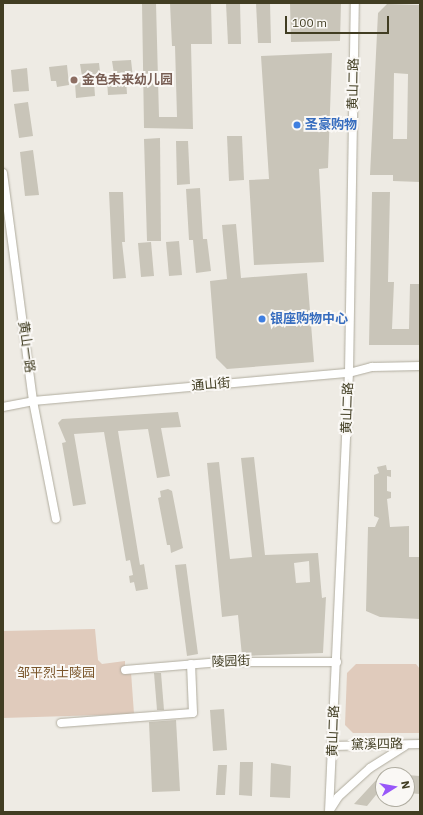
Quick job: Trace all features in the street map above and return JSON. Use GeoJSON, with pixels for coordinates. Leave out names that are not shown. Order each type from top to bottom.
{"type":"FeatureCollection","features":[{"type":"Feature","properties":{"kind":"street","name":"黄山二路"},"geometry":{"type":"LineString","coordinates":[[329,812],[349,373],[356,3]]}},
{"type":"Feature","properties":{"kind":"street","name":"黄山一路"},"geometry":{"type":"LineString","coordinates":[[3,173],[33,401],[56,519]]}},
{"type":"Feature","properties":{"kind":"street","name":"通山街"},"geometry":{"type":"LineString","coordinates":[[3,407],[33,401],[349,373],[372,367],[420,366]]}},
{"type":"Feature","properties":{"kind":"street","name":"陵园街"},"geometry":{"type":"LineString","coordinates":[[125,670],[191,664],[337,662]]}},
{"type":"Feature","properties":{"kind":"street"},"geometry":{"type":"LineString","coordinates":[[61,723],[193,714],[191,664]]}},
{"type":"Feature","properties":{"kind":"street","name":"黛溪四路"},"geometry":{"type":"LineString","coordinates":[[333,746],[405,746],[420,744]]}},
{"type":"Feature","properties":{"kind":"street"},"geometry":{"type":"LineString","coordinates":[[329,812],[338,797],[370,768],[405,746]]}},
{"type":"Feature","properties":{"kind":"green space","name":"邹平烈士陵园"},"geometry":{"type":"Polygon","coordinates":[[[95,629],[98,660],[102,664],[125,661],[125,673],[131,672],[134,714],[3,718],[3,631],[95,629]]]}},
{"type":"Feature","properties":{"kind":"green space"},"geometry":{"type":"Polygon","coordinates":[[[356,664],[416,664],[420,669],[419,733],[353,733],[345,725],[347,673],[356,664]]]}},
{"type":"Feature","properties":{"kind":"building"},"geometry":{"type":"Polygon","coordinates":[[[142,3],[156,3],[159,117],[177,117],[175,46],[172,46],[170,3],[211,3],[212,44],[191,44],[193,129],[144,128],[142,3]]]}},
{"type":"Feature","properties":{"kind":"building"},"geometry":{"type":"Polygon","coordinates":[[[226,3],[240,3],[241,44],[228,44],[226,3]]]}},
{"type":"Feature","properties":{"kind":"building"},"geometry":{"type":"Polygon","coordinates":[[[256,3],[270,3],[271,43],[258,43],[256,3]]]}},
{"type":"Feature","properties":{"kind":"building"},"geometry":{"type":"Polygon","coordinates":[[[290,3],[341,3],[340,41],[291,42],[290,3]]]}},
{"type":"Feature","properties":{"kind":"building"},"geometry":{"type":"Polygon","coordinates":[[[387,4],[420,5],[420,182],[393,181],[393,175],[370,175],[378,13],[387,4]],[[394,73],[393,139],[407,139],[408,74],[394,73]]]}},
{"type":"Feature","properties":{"kind":"building"},"geometry":{"type":"Polygon","coordinates":[[[332,53],[328,168],[319,169],[324,262],[254,265],[249,180],[269,179],[261,56],[332,53]]]}},
{"type":"Feature","properties":{"kind":"building"},"geometry":{"type":"Polygon","coordinates":[[[131,60],[133,78],[126,79],[127,94],[108,95],[107,81],[115,80],[112,61],[131,60]]]}},
{"type":"Feature","properties":{"kind":"building"},"geometry":{"type":"Polygon","coordinates":[[[99,63],[101,81],[94,82],[95,96],[76,98],[75,83],[83,82],[80,64],[99,63]]]}},
{"type":"Feature","properties":{"kind":"building"},"geometry":{"type":"Polygon","coordinates":[[[67,65],[69,85],[57,87],[56,81],[51,81],[49,67],[67,65]]]}},
{"type":"Feature","properties":{"kind":"building"},"geometry":{"type":"Polygon","coordinates":[[[27,68],[29,91],[13,92],[11,70],[27,68]]]}},
{"type":"Feature","properties":{"kind":"building"},"geometry":{"type":"Polygon","coordinates":[[[28,102],[33,136],[19,138],[14,104],[28,102]]]}},
{"type":"Feature","properties":{"kind":"building"},"geometry":{"type":"Polygon","coordinates":[[[227,136],[242,136],[244,180],[229,181],[227,136]]]}},
{"type":"Feature","properties":{"kind":"building"},"geometry":{"type":"Polygon","coordinates":[[[160,138],[161,241],[147,241],[144,139],[160,138]]]}},
{"type":"Feature","properties":{"kind":"building"},"geometry":{"type":"Polygon","coordinates":[[[176,141],[188,141],[190,184],[177,185],[176,141]]]}},
{"type":"Feature","properties":{"kind":"building"},"geometry":{"type":"Polygon","coordinates":[[[33,150],[39,195],[25,196],[20,152],[33,150]]]}},
{"type":"Feature","properties":{"kind":"building"},"geometry":{"type":"Polygon","coordinates":[[[200,188],[203,239],[207,239],[211,271],[196,273],[193,240],[189,240],[186,189],[200,188]]]}},
{"type":"Feature","properties":{"kind":"building"},"geometry":{"type":"Polygon","coordinates":[[[109,192],[123,192],[125,242],[122,242],[126,278],[113,279],[109,192]]]}},
{"type":"Feature","properties":{"kind":"building"},"geometry":{"type":"Polygon","coordinates":[[[372,192],[390,192],[388,282],[394,282],[392,329],[409,329],[410,284],[420,284],[420,345],[369,345],[372,192]]]}},
{"type":"Feature","properties":{"kind":"building","name":"银座购物中心"},"geometry":{"type":"Polygon","coordinates":[[[236,224],[241,278],[307,273],[314,362],[227,369],[216,358],[210,281],[227,279],[222,225],[236,224]]]}},
{"type":"Feature","properties":{"kind":"building"},"geometry":{"type":"Polygon","coordinates":[[[179,241],[182,275],[169,276],[166,242],[179,241]]]}},
{"type":"Feature","properties":{"kind":"building"},"geometry":{"type":"Polygon","coordinates":[[[151,242],[154,276],[141,277],[138,243],[151,242]]]}},
{"type":"Feature","properties":{"kind":"building"},"geometry":{"type":"Polygon","coordinates":[[[178,412],[181,427],[161,428],[170,476],[157,478],[148,429],[118,431],[140,565],[144,564],[148,589],[136,591],[134,582],[130,583],[129,576],[133,575],[130,560],[126,561],[104,432],[74,434],[86,504],[73,506],[62,443],[66,442],[58,423],[62,419],[178,412]]]}},
{"type":"Feature","properties":{"kind":"building"},"geometry":{"type":"Polygon","coordinates":[[[254,457],[265,555],[318,553],[322,598],[326,597],[323,653],[242,656],[238,615],[222,617],[207,463],[219,462],[230,559],[252,557],[241,458],[254,457]],[[309,561],[294,563],[296,583],[310,582],[309,561]]]}},
{"type":"Feature","properties":{"kind":"building"},"geometry":{"type":"Polygon","coordinates":[[[386,465],[387,470],[391,470],[391,477],[387,476],[387,491],[391,492],[391,498],[387,499],[390,527],[409,526],[409,557],[420,557],[420,619],[380,617],[366,611],[368,527],[375,527],[379,518],[374,516],[374,475],[379,473],[377,467],[386,465]]]}},
{"type":"Feature","properties":{"kind":"building"},"geometry":{"type":"Polygon","coordinates":[[[168,489],[172,491],[183,548],[171,553],[170,545],[167,545],[158,498],[161,497],[160,491],[168,489]]]}},
{"type":"Feature","properties":{"kind":"building"},"geometry":{"type":"Polygon","coordinates":[[[186,564],[198,654],[187,656],[175,565],[186,564]]]}},
{"type":"Feature","properties":{"kind":"building"},"geometry":{"type":"Polygon","coordinates":[[[154,673],[161,673],[164,710],[157,710],[154,673]]]}},
{"type":"Feature","properties":{"kind":"building"},"geometry":{"type":"Polygon","coordinates":[[[224,709],[227,750],[213,751],[210,710],[224,709]]]}},
{"type":"Feature","properties":{"kind":"building"},"geometry":{"type":"Polygon","coordinates":[[[176,720],[180,791],[152,792],[149,722],[176,720]]]}},
{"type":"Feature","properties":{"kind":"building"},"geometry":{"type":"Polygon","coordinates":[[[240,762],[253,762],[252,796],[239,795],[240,762]]]}},
{"type":"Feature","properties":{"kind":"building"},"geometry":{"type":"Polygon","coordinates":[[[271,763],[291,766],[290,798],[270,797],[271,763]]]}},
{"type":"Feature","properties":{"kind":"building"},"geometry":{"type":"Polygon","coordinates":[[[218,765],[227,765],[225,795],[216,795],[218,765]]]}},
{"type":"Feature","properties":{"kind":"building"},"geometry":{"type":"Polygon","coordinates":[[[415,776],[420,776],[420,794],[415,794],[415,776]]]}},
{"type":"Feature","properties":{"kind":"building"},"geometry":{"type":"Polygon","coordinates":[[[375,781],[375,796],[367,806],[354,804],[375,781]]]}},
{"type":"Feature","properties":{"kind":"place","name":"金色未来幼儿园"},"geometry":{"type":"Point","coordinates":[74,80]}},
{"type":"Feature","properties":{"kind":"place","name":"圣豪购物"},"geometry":{"type":"Point","coordinates":[297,125]}},
{"type":"Feature","properties":{"kind":"place","name":"银座购物中心"},"geometry":{"type":"Point","coordinates":[262,319]}}]}
